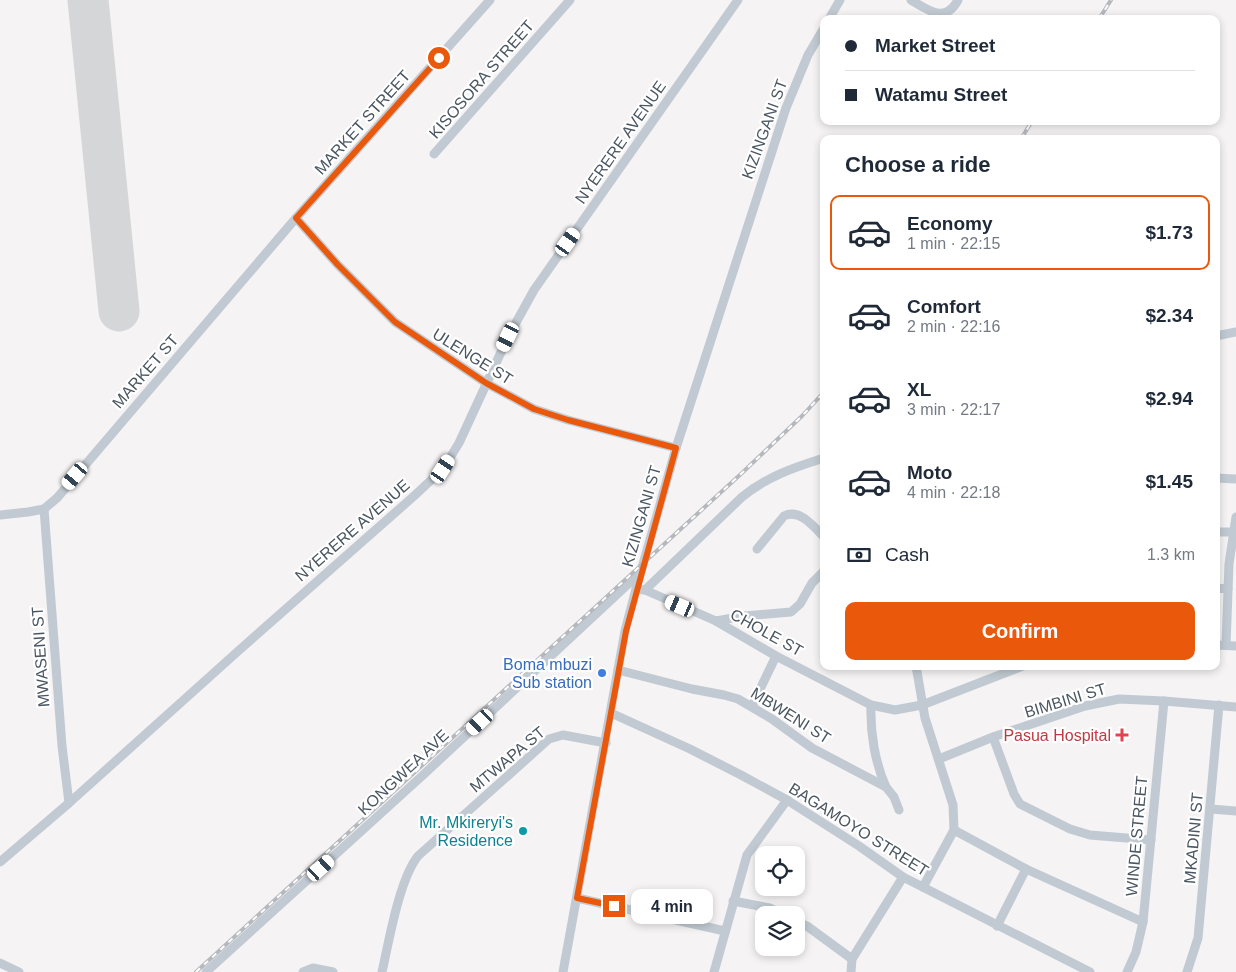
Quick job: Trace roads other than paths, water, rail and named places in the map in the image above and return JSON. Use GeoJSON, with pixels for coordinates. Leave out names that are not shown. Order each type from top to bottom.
{"type":"FeatureCollection","features":[{"type":"Feature","properties":{"kind":"street","name":"MARKET STREET"},"geometry":{"type":"LineString","coordinates":[[296,218],[490,0]]}},
{"type":"Feature","properties":{"kind":"street","name":"KISOSORA STREET"},"geometry":{"type":"LineString","coordinates":[[434,154],[570,0]]}},
{"type":"Feature","properties":{"kind":"street","name":"NYERERE AVENUE"},"geometry":{"type":"LineString","coordinates":[[0,862],[69,803],[443,469],[460,443],[508,337],[534,290],[738,0]]}},
{"type":"Feature","properties":{"kind":"street"},"geometry":{"type":"LineString","coordinates":[[831,15],[840,0]]}},
{"type":"Feature","properties":{"kind":"street"},"geometry":{"type":"LineString","coordinates":[[911,0],[935,13],[945,13],[954,8],[958,0]]}},
{"type":"Feature","properties":{"kind":"street","name":"KIZINGANI ST"},"geometry":{"type":"LineString","coordinates":[[566,971],[577,898],[618,670],[626,631],[640,590],[641,573],[676,448],[786,108],[808,55],[820,35]]}},
{"type":"Feature","properties":{"kind":"street","name":"ULENGE ST"},"geometry":{"type":"LineString","coordinates":[[296,218],[338,265],[395,322],[486,383],[534,409],[568,420],[676,448]]}},
{"type":"Feature","properties":{"kind":"street","name":"MARKET ST"},"geometry":{"type":"LineString","coordinates":[[44,508],[56,498],[296,218]]}},
{"type":"Feature","properties":{"kind":"street"},"geometry":{"type":"LineString","coordinates":[[1220,335],[1236,332]]}},
{"type":"Feature","properties":{"kind":"street"},"geometry":{"type":"LineString","coordinates":[[640,590],[757,485],[803,464],[820,459]]}},
{"type":"Feature","properties":{"kind":"street"},"geometry":{"type":"LineString","coordinates":[[1220,478],[1236,479]]}},
{"type":"Feature","properties":{"kind":"street"},"geometry":{"type":"LineString","coordinates":[[0,515],[44,508]]}},
{"type":"Feature","properties":{"kind":"street","name":"MWASENI ST"},"geometry":{"type":"LineString","coordinates":[[44,508],[62,746],[69,803]]}},
{"type":"Feature","properties":{"kind":"street"},"geometry":{"type":"LineString","coordinates":[[757,549],[784,516],[788,514],[800,515],[820,533]]}},
{"type":"Feature","properties":{"kind":"street"},"geometry":{"type":"LineString","coordinates":[[1226,645],[1228,589],[1236,516]]}},
{"type":"Feature","properties":{"kind":"street"},"geometry":{"type":"LineString","coordinates":[[1220,532],[1234,532]]}},
{"type":"Feature","properties":{"kind":"street","name":"KONGWEA AVE"},"geometry":{"type":"LineString","coordinates":[[206,972],[429,770],[641,573]]}},
{"type":"Feature","properties":{"kind":"street"},"geometry":{"type":"LineString","coordinates":[[716,621],[744,616],[791,612],[800,604],[812,583],[820,574]]}},
{"type":"Feature","properties":{"kind":"street"},"geometry":{"type":"LineString","coordinates":[[1220,588],[1228,589]]}},
{"type":"Feature","properties":{"kind":"street","name":"CHOLE ST"},"geometry":{"type":"LineString","coordinates":[[640,590],[716,621],[776,656],[871,705],[895,710],[922,705],[1013,670]]}},
{"type":"Feature","properties":{"kind":"street"},"geometry":{"type":"LineString","coordinates":[[1220,645],[1236,646]]}},
{"type":"Feature","properties":{"kind":"street"},"geometry":{"type":"LineString","coordinates":[[752,706],[776,656]]}},
{"type":"Feature","properties":{"kind":"street","name":"MBWENI ST"},"geometry":{"type":"LineString","coordinates":[[618,670],[692,689],[724,695],[752,706],[812,748],[886,787]]}},
{"type":"Feature","properties":{"kind":"street"},"geometry":{"type":"LineString","coordinates":[[917,670],[922,705],[953,805],[954,830],[923,887]]}},
{"type":"Feature","properties":{"kind":"street","name":"BIMBINI ST"},"geometry":{"type":"LineString","coordinates":[[939,759],[993,737],[1085,706],[1119,699],[1236,706]]}},
{"type":"Feature","properties":{"kind":"street","name":"WINDE STREET"},"geometry":{"type":"LineString","coordinates":[[1127,972],[1136,952],[1143,922],[1164,701]]}},
{"type":"Feature","properties":{"kind":"street"},"geometry":{"type":"LineString","coordinates":[[871,705],[875,751],[881,777],[894,797],[899,810]]}},
{"type":"Feature","properties":{"kind":"street","name":"MKADINI ST"},"geometry":{"type":"LineString","coordinates":[[1187,972],[1198,938],[1219,705]]}},
{"type":"Feature","properties":{"kind":"street","name":"BAGAMOYO STREET"},"geometry":{"type":"LineString","coordinates":[[611,713],[690,749],[787,800],[903,877],[1090,972]]}},
{"type":"Feature","properties":{"kind":"street","name":"MTWAPA ST"},"geometry":{"type":"LineString","coordinates":[[382,972],[392,925],[408,872],[418,856],[549,739],[563,735],[606,743]]}},
{"type":"Feature","properties":{"kind":"street"},"geometry":{"type":"LineString","coordinates":[[993,737],[1014,794],[1020,804],[1070,829],[1090,835],[1151,840]]}},
{"type":"Feature","properties":{"kind":"street"},"geometry":{"type":"LineString","coordinates":[[714,972],[747,855],[787,800]]}},
{"type":"Feature","properties":{"kind":"street"},"geometry":{"type":"LineString","coordinates":[[1211,809],[1236,812]]}},
{"type":"Feature","properties":{"kind":"street"},"geometry":{"type":"LineString","coordinates":[[954,830],[1026,869],[1143,922]]}},
{"type":"Feature","properties":{"kind":"street"},"geometry":{"type":"LineString","coordinates":[[997,926],[1026,869]]}},
{"type":"Feature","properties":{"kind":"street"},"geometry":{"type":"LineString","coordinates":[[851,972],[852,959],[903,877]]}},
{"type":"Feature","properties":{"kind":"street"},"geometry":{"type":"LineString","coordinates":[[577,898],[725,932]]}},
{"type":"Feature","properties":{"kind":"street"},"geometry":{"type":"LineString","coordinates":[[733,901],[759,906]]}},
{"type":"Feature","properties":{"kind":"street"},"geometry":{"type":"LineString","coordinates":[[805,925],[852,959]]}},
{"type":"Feature","properties":{"kind":"street"},"geometry":{"type":"LineString","coordinates":[[0,963],[19,972]]}},
{"type":"Feature","properties":{"kind":"street"},"geometry":{"type":"LineString","coordinates":[[304,972],[313,968],[333,972]]}},
{"type":"Feature","properties":{"kind":"railway"},"geometry":{"type":"LineString","coordinates":[[1102,15],[1111,0]]}},
{"type":"Feature","properties":{"kind":"railway"},"geometry":{"type":"LineString","coordinates":[[1023,135],[1030,125]]}},
{"type":"Feature","properties":{"kind":"railway"},"geometry":{"type":"LineString","coordinates":[[196,972],[742,473],[820,396]]}},
{"type":"Feature","properties":{"kind":"place","name":"Boma mbuzi Sub station"},"geometry":{"type":"Point","coordinates":[602,673]}},
{"type":"Feature","properties":{"kind":"place","name":"Pasua Hospital"},"geometry":{"type":"Point","coordinates":[1122,735]}},
{"type":"Feature","properties":{"kind":"place","name":"Mr. Mkireryi's Residence"},"geometry":{"type":"Point","coordinates":[523,831]}}]}
